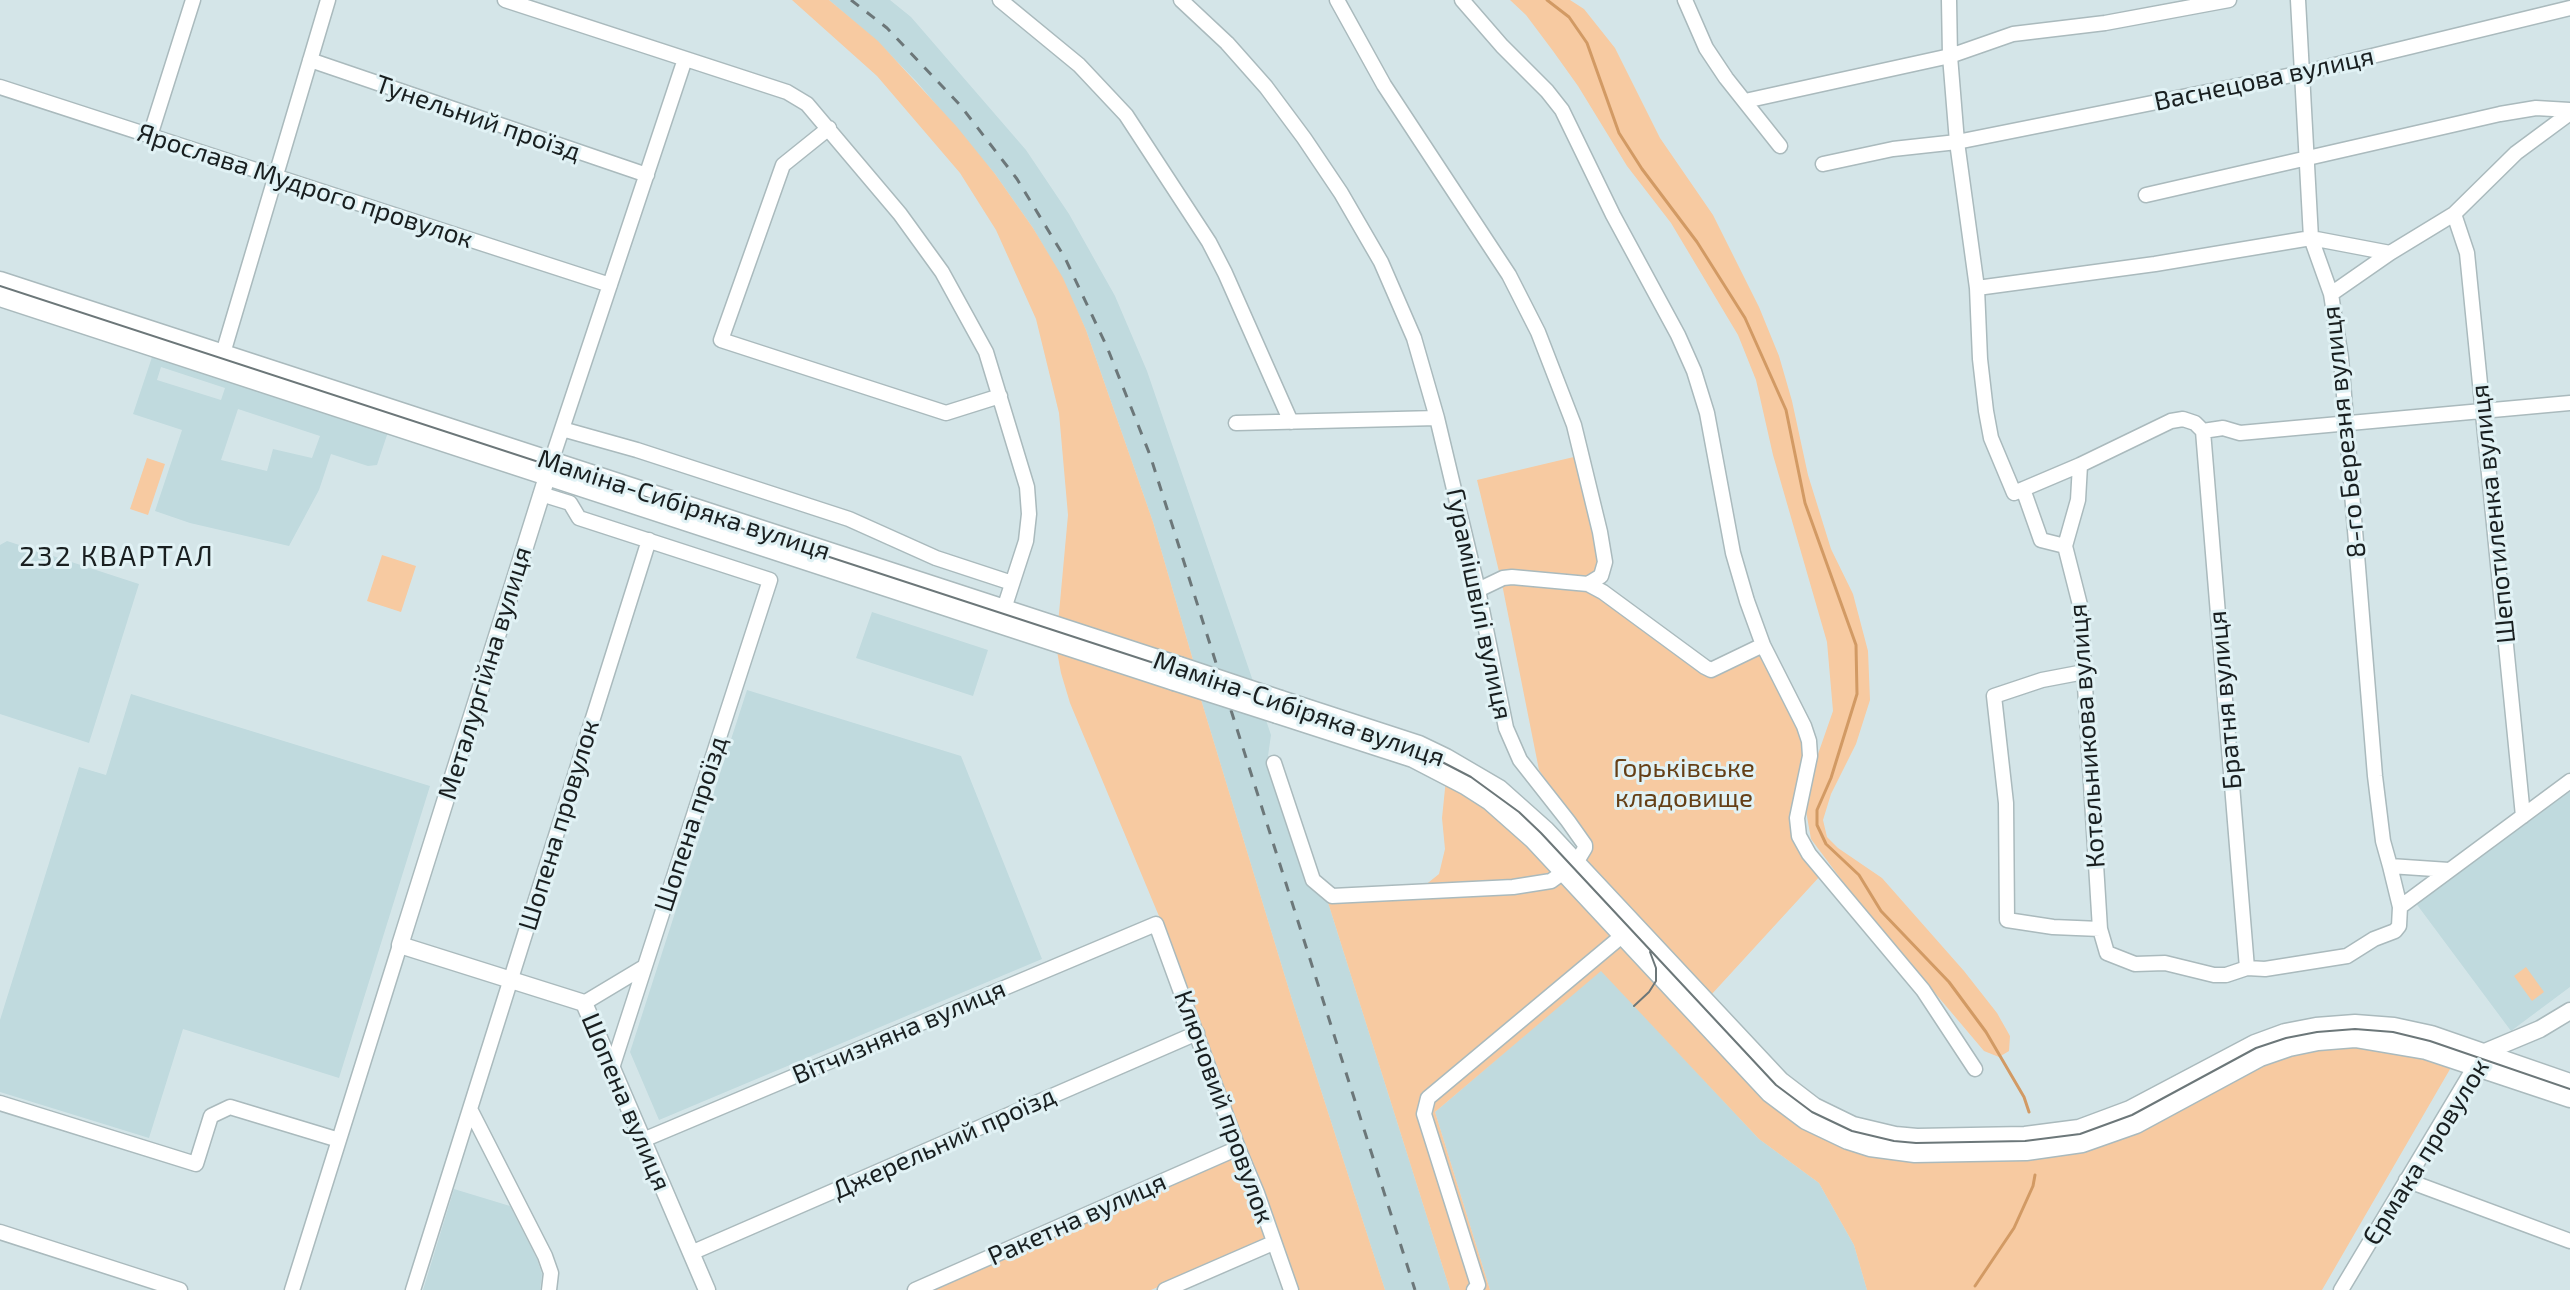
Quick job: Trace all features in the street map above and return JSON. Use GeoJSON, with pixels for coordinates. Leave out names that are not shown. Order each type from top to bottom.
{"type":"FeatureCollection","features":[{"type":"Feature","properties":{"kind":"main road","name":"Маміна-Сибіряка вулиця"},"geometry":{"type":"LineString","coordinates":[[0,281],[546,478],[1002,616],[1279,707],[1413,758],[1465,785],[1513,820],[1570,868],[1780,1081],[1814,1107],[1853,1126],[1895,1136],[2025,1136],[2079,1129],[2130,1110],[2255,1044],[2285,1033],[2316,1027],[2355,1024],[2394,1027],[2431,1035],[2480,1059]]}},
{"type":"Feature","properties":{"kind":"main road","name":"Маміна-Сибіряка вулиця"},"geometry":{"type":"LineString","coordinates":[[0,297],[220,361]]}},
{"type":"Feature","properties":{"kind":"main road"},"geometry":{"type":"LineString","coordinates":[[2480,1059],[2570,1083]]}},
{"type":"Feature","properties":{"kind":"main road"},"geometry":{"type":"LineString","coordinates":[[2480,1059],[2570,1098]]}},
{"type":"Feature","properties":{"kind":"street"},"geometry":{"type":"LineString","coordinates":[[150,136],[193,0]]}},
{"type":"Feature","properties":{"kind":"street"},"geometry":{"type":"LineString","coordinates":[[220,361],[328,0]]}},
{"type":"Feature","properties":{"kind":"street"},"geometry":{"type":"LineString","coordinates":[[505,0],[787,92],[807,104],[900,214],[942,272],[986,352],[1027,487],[1029,514],[1026,541],[1002,616]]}},
{"type":"Feature","properties":{"kind":"street"},"geometry":{"type":"LineString","coordinates":[[1000,0],[1079,65],[1126,115],[1169,177],[1220,263],[1291,422]]}},
{"type":"Feature","properties":{"kind":"street","name":"Гурамішвілі вулиця"},"geometry":{"type":"LineString","coordinates":[[1181,0],[1227,43],[1266,87],[1341,193],[1381,262],[1414,338],[1437,418],[1478,590],[1506,728],[1520,760],[1585,845],[1570,868]]}},
{"type":"Feature","properties":{"kind":"street"},"geometry":{"type":"LineString","coordinates":[[1337,0],[1384,85],[1509,275],[1543,343],[1574,425],[1600,532],[1605,562],[1601,576],[1588,584]]}},
{"type":"Feature","properties":{"kind":"street"},"geometry":{"type":"LineString","coordinates":[[1462,0],[1562,110],[1694,371],[1707,413],[1733,553],[1763,645],[1809,741],[1810,756],[1797,818],[1799,836],[1809,854],[1923,990],[1975,1069]]}},
{"type":"Feature","properties":{"kind":"street"},"geometry":{"type":"LineString","coordinates":[[1685,0],[1706,48],[1780,146]]}},
{"type":"Feature","properties":{"kind":"street"},"geometry":{"type":"LineString","coordinates":[[1949,0],[1957,142],[1977,288],[1980,359],[1991,438],[2014,493],[2171,421],[2183,419],[2195,423],[2203,431],[2223,428],[2240,433],[2570,403]]}},
{"type":"Feature","properties":{"kind":"street"},"geometry":{"type":"LineString","coordinates":[[1745,101],[1950,56],[2013,34],[2105,23],[2229,0]]}},
{"type":"Feature","properties":{"kind":"street","name":"8-го Березня вулиця"},"geometry":{"type":"LineString","coordinates":[[2298,0],[2311,238],[2331,294],[2341,358],[2375,776],[2383,841],[2400,907]]}},
{"type":"Feature","properties":{"kind":"street","name":"Васнецова вулиця"},"geometry":{"type":"LineString","coordinates":[[1823,164],[1893,149],[1957,142],[2302,73],[2570,8]]}},
{"type":"Feature","properties":{"kind":"street","name":"Металургійна вулиця"},"geometry":{"type":"LineString","coordinates":[[292,1290],[546,478],[685,59]]}},
{"type":"Feature","properties":{"kind":"street","name":"Тунельний проїзд"},"geometry":{"type":"LineString","coordinates":[[310,60],[647,175]]}},
{"type":"Feature","properties":{"kind":"street","name":"Ярослава Мудрого провулок"},"geometry":{"type":"LineString","coordinates":[[0,87],[610,285]]}},
{"type":"Feature","properties":{"kind":"street"},"geometry":{"type":"LineString","coordinates":[[2146,195],[2500,114],[2536,108],[2570,111]]}},
{"type":"Feature","properties":{"kind":"street"},"geometry":{"type":"LineString","coordinates":[[2331,294],[2454,214],[2516,153],[2570,111]]}},
{"type":"Feature","properties":{"kind":"street"},"geometry":{"type":"LineString","coordinates":[[829,128],[783,165],[721,340],[946,413],[1000,396]]}},
{"type":"Feature","properties":{"kind":"street","name":"Шепотиленка вулиця"},"geometry":{"type":"LineString","coordinates":[[2454,214],[2467,253],[2523,816]]}},
{"type":"Feature","properties":{"kind":"street"},"geometry":{"type":"LineString","coordinates":[[1977,288],[2155,264],[2311,238],[2390,253]]}},
{"type":"Feature","properties":{"kind":"street"},"geometry":{"type":"LineString","coordinates":[[1236,423],[1437,418]]}},
{"type":"Feature","properties":{"kind":"street"},"geometry":{"type":"LineString","coordinates":[[562,429],[637,450],[849,519],[936,558],[1012,583]]}},
{"type":"Feature","properties":{"kind":"street","name":"Братня вулиця"},"geometry":{"type":"LineString","coordinates":[[2203,431],[2247,968]]}},
{"type":"Feature","properties":{"kind":"street"},"geometry":{"type":"LineString","coordinates":[[2023,489],[2041,540],[2065,546],[2078,500],[2080,465]]}},
{"type":"Feature","properties":{"kind":"street"},"geometry":{"type":"LineString","coordinates":[[546,478],[570,503],[579,518],[649,540]]}},
{"type":"Feature","properties":{"kind":"street","name":"Шопена проїзд"},"geometry":{"type":"LineString","coordinates":[[612,1068],[770,580],[649,540]]}},
{"type":"Feature","properties":{"kind":"street","name":"Шопена провулок"},"geometry":{"type":"LineString","coordinates":[[413,1290],[649,540]]}},
{"type":"Feature","properties":{"kind":"street","name":"Котельникова вулиця"},"geometry":{"type":"LineString","coordinates":[[2065,546],[2080,605],[2100,929]]}},
{"type":"Feature","properties":{"kind":"street"},"geometry":{"type":"LineString","coordinates":[[1478,590],[1512,577],[1588,584],[1711,670],[1763,645]]}},
{"type":"Feature","properties":{"kind":"street"},"geometry":{"type":"LineString","coordinates":[[2084,672],[2042,680],[1994,696],[2006,803],[2007,920],[2053,927],[2100,929],[2107,953],[2135,964],[2165,963],[2226,975],[2247,968],[2265,969],[2347,956],[2374,939],[2395,931],[2399,926],[2400,907],[2570,781]]}},
{"type":"Feature","properties":{"kind":"street"},"geometry":{"type":"LineString","coordinates":[[1274,763],[1313,880],[1332,896],[1513,887],[1551,881],[1570,868]]}},
{"type":"Feature","properties":{"kind":"street"},"geometry":{"type":"LineString","coordinates":[[2390,866],[2449,870]]}},
{"type":"Feature","properties":{"kind":"street","name":"Ключовий провулок"},"geometry":{"type":"LineString","coordinates":[[1156,924],[1291,1290]]}},
{"type":"Feature","properties":{"kind":"street","name":"Вітчизняна вулиця"},"geometry":{"type":"LineString","coordinates":[[643,1140],[1156,924]]}},
{"type":"Feature","properties":{"kind":"street"},"geometry":{"type":"LineString","coordinates":[[1474,1290],[1478,1285],[1424,1114],[1428,1098],[1629,931]]}},
{"type":"Feature","properties":{"kind":"street","name":"Шопена вулиця"},"geometry":{"type":"LineString","coordinates":[[400,945],[584,1003],[707,1290]]}},
{"type":"Feature","properties":{"kind":"street"},"geometry":{"type":"LineString","coordinates":[[584,1003],[644,967]]}},
{"type":"Feature","properties":{"kind":"street","name":"Єрмака провулок"},"geometry":{"type":"LineString","coordinates":[[2341,1290],[2480,1059],[2570,1011]]}},
{"type":"Feature","properties":{"kind":"street","name":"Джерельний проїзд"},"geometry":{"type":"LineString","coordinates":[[691,1253],[1197,1033]]}},
{"type":"Feature","properties":{"kind":"street"},"geometry":{"type":"LineString","coordinates":[[0,1103],[196,1164],[211,1116],[230,1107],[339,1140]]}},
{"type":"Feature","properties":{"kind":"street"},"geometry":{"type":"LineString","coordinates":[[470,1109],[545,1256],[551,1273],[549,1290]]}},
{"type":"Feature","properties":{"kind":"street","name":"Ракетна вулиця"},"geometry":{"type":"LineString","coordinates":[[915,1290],[1238,1148]]}},
{"type":"Feature","properties":{"kind":"street"},"geometry":{"type":"LineString","coordinates":[[2406,1180],[2570,1241]]}},
{"type":"Feature","properties":{"kind":"street"},"geometry":{"type":"LineString","coordinates":[[0,1232],[180,1290]]}},
{"type":"Feature","properties":{"kind":"street"},"geometry":{"type":"LineString","coordinates":[[1165,1290],[1273,1243]]}},
{"type":"Feature","properties":{"kind":"shaded area"},"geometry":{"type":"Polygon","coordinates":[[[829,0],[890,0],[911,17],[1026,150],[1069,214],[1115,296],[1147,371],[1255,687],[1195,667],[1153,522],[1086,330],[1062,278],[1033,228],[995,174],[917,82],[877,41],[829,0]]]}},
{"type":"Feature","properties":{"kind":"shaded area"},"geometry":{"type":"Polygon","coordinates":[[[154,351],[389,429],[377,465],[368,466],[331,454],[319,490],[289,546],[190,523],[155,511],[182,430],[133,414],[154,351]],[[161,367],[157,380],[221,400],[225,388],[161,367]],[[238,409],[221,460],[267,471],[273,449],[312,458],[320,436],[238,409]]]}},
{"type":"Feature","properties":{"kind":"shaded area"},"geometry":{"type":"Polygon","coordinates":[[[7,541],[139,584],[89,743],[0,714],[0,545],[7,541]]]}},
{"type":"Feature","properties":{"kind":"shaded area"},"geometry":{"type":"Polygon","coordinates":[[[872,612],[988,650],[973,696],[856,658],[872,612]]]}},
{"type":"Feature","properties":{"kind":"shaded area"},"geometry":{"type":"Polygon","coordinates":[[[747,690],[961,756],[1042,959],[659,1120],[630,1052],[747,690]]]}},
{"type":"Feature","properties":{"kind":"shaded area"},"geometry":{"type":"Polygon","coordinates":[[[1199,693],[1264,714],[1271,735],[1268,756],[1309,881],[1326,896],[1450,1290],[1385,1290],[1293,1003],[1199,693]]]}},
{"type":"Feature","properties":{"kind":"shaded area"},"geometry":{"type":"Polygon","coordinates":[[[131,694],[430,786],[339,1078],[183,1029],[149,1138],[0,1092],[0,1020],[79,767],[106,775],[131,694]]]}},
{"type":"Feature","properties":{"kind":"shaded area"},"geometry":{"type":"Polygon","coordinates":[[[2570,787],[2570,987],[2511,1031],[2415,902],[2570,787]]]}},
{"type":"Feature","properties":{"kind":"shaded area"},"geometry":{"type":"Polygon","coordinates":[[[1601,970],[1759,1139],[1819,1183],[1854,1245],[1867,1290],[1490,1290],[1435,1112],[1601,970]]]}},
{"type":"Feature","properties":{"kind":"shaded area"},"geometry":{"type":"Polygon","coordinates":[[[454,1189],[510,1206],[537,1259],[542,1274],[540,1290],[423,1290],[454,1189]]]}},
{"type":"Feature","properties":{"kind":"green space"},"geometry":{"type":"Polygon","coordinates":[[[792,0],[829,0],[878,41],[957,127],[1033,228],[1063,278],[1086,330],[1153,522],[1195,667],[1058,624],[1068,515],[1059,413],[1036,319],[996,230],[960,173],[877,76],[792,0]]]}},
{"type":"Feature","properties":{"kind":"green space"},"geometry":{"type":"Polygon","coordinates":[[[1510,0],[1570,0],[1584,9],[1615,48],[1660,138],[1713,215],[1759,307],[1779,356],[1808,475],[1831,549],[1853,594],[1868,651],[1870,700],[1856,744],[1831,794],[1823,820],[1827,837],[1882,878],[1997,1013],[2010,1036],[2009,1051],[1999,1057],[1984,1051],[1858,902],[1811,839],[1806,811],[1817,757],[1833,711],[1827,642],[1773,455],[1756,380],[1738,335],[1671,223],[1627,166],[1553,51],[1526,15],[1510,0]]]}},
{"type":"Feature","properties":{"kind":"green space","name":"Горьківське кладовище"},"geometry":{"type":"Polygon","coordinates":[[[1578,456],[1600,561],[1597,573],[1585,580],[1703,671],[1761,651],[1800,727],[1806,756],[1793,817],[1821,875],[1711,995],[1582,855],[1582,832],[1539,770],[1502,584],[1477,480],[1578,456]]]}},
{"type":"Feature","properties":{"kind":"green space"},"geometry":{"type":"Polygon","coordinates":[[[147,458],[165,464],[148,515],[130,509],[147,458]]]}},
{"type":"Feature","properties":{"kind":"green space"},"geometry":{"type":"Polygon","coordinates":[[[382,555],[416,566],[401,612],[367,601],[382,555]]]}},
{"type":"Feature","properties":{"kind":"green space"},"geometry":{"type":"Polygon","coordinates":[[[1056,646],[1199,693],[1293,1003],[1385,1290],[1296,1290],[1275,1236],[1151,1290],[927,1290],[1244,1150],[1161,921],[1070,703],[1056,646]]]}},
{"type":"Feature","properties":{"kind":"green space"},"geometry":{"type":"Polygon","coordinates":[[[1446,779],[1510,823],[1784,1111],[2026,1155],[2262,1061],[2355,1043],[2453,1064],[2322,1290],[1867,1290],[1854,1245],[1819,1183],[1759,1139],[1601,971],[1435,1112],[1490,1290],[1450,1290],[1326,896],[1424,886],[1439,874],[1445,849],[1442,818],[1446,779]]]}},
{"type":"Feature","properties":{"kind":"green space"},"geometry":{"type":"Polygon","coordinates":[[[2526,967],[2544,992],[2532,1001],[2514,976],[2526,967]]]}},
{"type":"Feature","properties":{"kind":"waterway"},"geometry":{"type":"LineString","coordinates":[[1547,0],[1569,17],[1587,43],[1619,133],[1697,242],[1745,318],[1786,410],[1805,503],[1856,645],[1857,694],[1831,778],[1817,810],[1817,825],[1826,844],[1859,875],[1881,911],[1949,982],[1986,1032],[2024,1097],[2029,1112]]}},
{"type":"Feature","properties":{"kind":"waterway"},"geometry":{"type":"LineString","coordinates":[[1975,1286],[2014,1228],[2035,1175]]}},
{"type":"Feature","properties":{"kind":"tram line"},"geometry":{"type":"LineString","coordinates":[[0,286],[1417,749],[1471,777],[1519,812],[1776,1085],[1812,1112],[1852,1131],[1916,1143],[2025,1141],[2080,1134],[2132,1115],[2256,1048],[2317,1032],[2355,1029],[2393,1032],[2430,1041],[2570,1089]]}},
{"type":"Feature","properties":{"kind":"tram line"},"geometry":{"type":"LineString","coordinates":[[1634,1006],[1656,981],[1656,968],[1650,952]]}},
{"type":"Feature","properties":{"kind":"railway"},"geometry":{"type":"LineString","coordinates":[[851,0],[887,28],[960,105],[1017,179],[1065,258],[1107,347],[1150,455],[1415,1290]]}},
{"type":"Feature","properties":{"kind":"district","name":"232 КВАРТАЛ"},"geometry":{"type":"Point","coordinates":[117,557]}}]}
